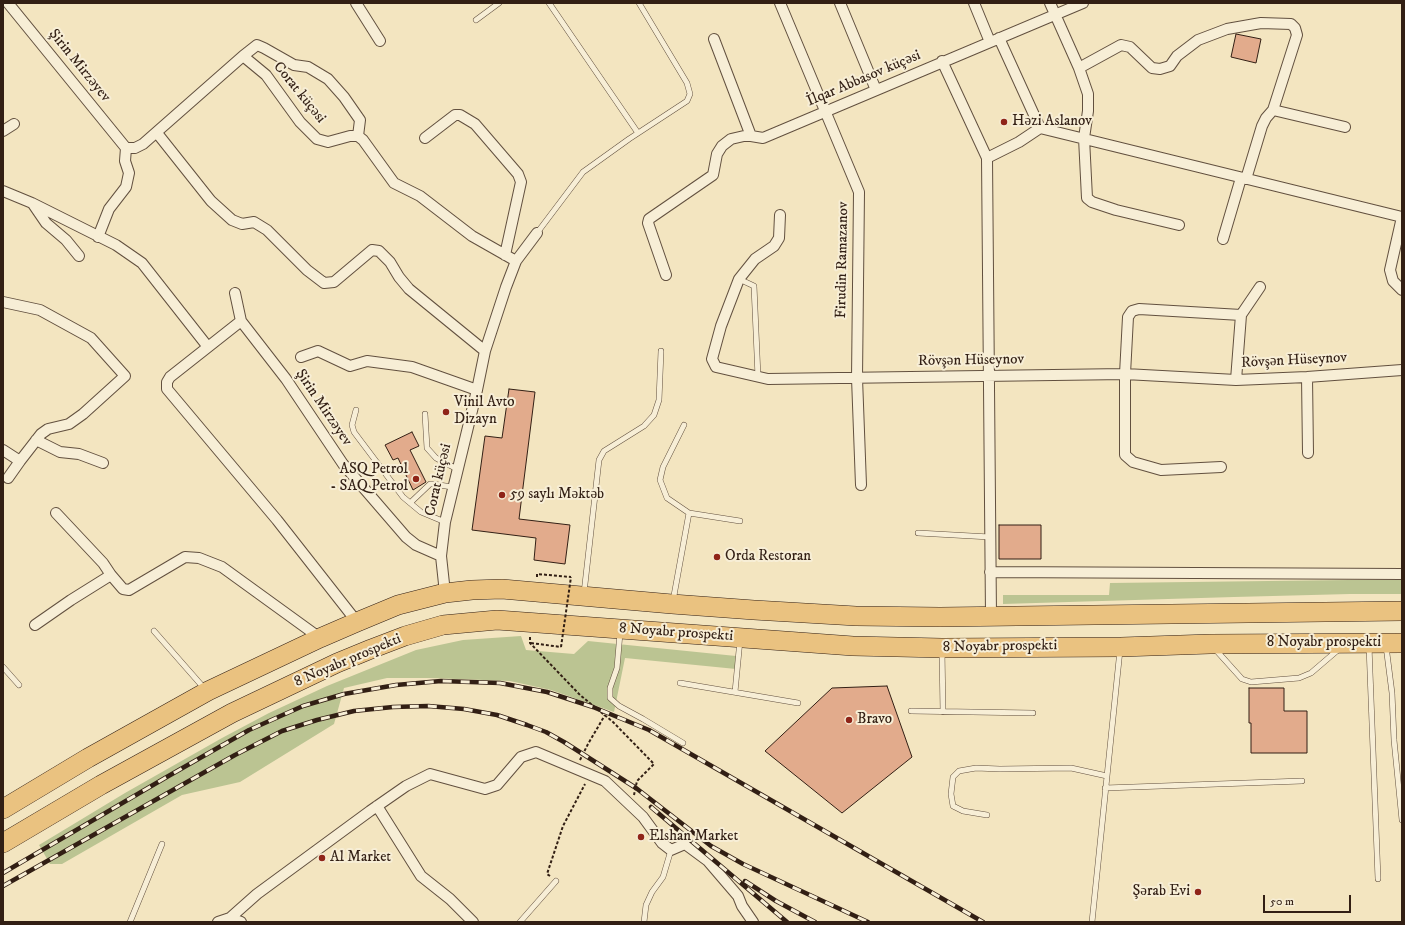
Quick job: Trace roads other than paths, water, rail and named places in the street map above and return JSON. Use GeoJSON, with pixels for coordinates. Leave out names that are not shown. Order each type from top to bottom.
{"type":"FeatureCollection","features":[{"type":"Feature","properties":{"kind":"highway","name":"8 Noyabr prospekti"},"geometry":{"type":"LineString","coordinates":[[3,809],[88,758],[208,692],[320,638],[357,622],[398,605],[445,593],[502,588],[672,604],[856,616],[940,617],[1402,611]]}},
{"type":"Feature","properties":{"kind":"highway"},"geometry":{"type":"LineString","coordinates":[[991,616],[991,647]]}},
{"type":"Feature","properties":{"kind":"highway","name":"8 Noyabr prospekti"},"geometry":{"type":"LineString","coordinates":[[3,843],[101,785],[225,717],[337,663],[406,636],[442,625],[497,620],[853,646],[942,648],[1386,643]]}},
{"type":"Feature","properties":{"kind":"street","name":"Şirin Mirzəyev"},"geometry":{"type":"LineString","coordinates":[[8,3],[126,148]]}},
{"type":"Feature","properties":{"kind":"street"},"geometry":{"type":"LineString","coordinates":[[356,3],[380,41]]}},
{"type":"Feature","properties":{"kind":"street","name":"Firudin Ramazanov"},"geometry":{"type":"LineString","coordinates":[[780,3],[858,192],[857,378],[861,486]]}},
{"type":"Feature","properties":{"kind":"street"},"geometry":{"type":"LineString","coordinates":[[840,3],[876,90]]}},
{"type":"Feature","properties":{"kind":"street"},"geometry":{"type":"LineString","coordinates":[[974,3],[1040,128]]}},
{"type":"Feature","properties":{"kind":"street"},"geometry":{"type":"LineString","coordinates":[[1050,3],[1079,68],[1088,94],[1088,111],[1084,138],[1086,198],[1092,202],[1116,210],[1179,225]]}},
{"type":"Feature","properties":{"kind":"street","name":"İlqar Abbasov küçəsi"},"geometry":{"type":"LineString","coordinates":[[666,275],[648,223],[649,219],[713,175],[717,154],[722,146],[731,139],[744,136],[763,138],[1083,3]]}},
{"type":"Feature","properties":{"kind":"street"},"geometry":{"type":"LineString","coordinates":[[1079,68],[1121,45],[1130,47],[1152,68],[1160,69],[1170,66],[1177,56],[1198,40],[1227,29],[1261,23],[1291,24],[1295,28],[1297,35],[1274,110],[1266,118],[1262,126],[1223,239]]}},
{"type":"Feature","properties":{"kind":"street"},"geometry":{"type":"LineString","coordinates":[[714,39],[751,136]]}},
{"type":"Feature","properties":{"kind":"street","name":"Corat küçəsi"},"geometry":{"type":"LineString","coordinates":[[126,148],[135,148],[143,144],[157,133],[243,56],[257,45],[294,65],[308,67],[328,79],[360,120],[358,136],[350,136],[328,142],[317,139],[300,122],[266,75],[243,56]]}},
{"type":"Feature","properties":{"kind":"street"},"geometry":{"type":"LineString","coordinates":[[942,62],[987,158],[991,616]]}},
{"type":"Feature","properties":{"kind":"street"},"geometry":{"type":"LineString","coordinates":[[1274,110],[1345,127]]}},
{"type":"Feature","properties":{"kind":"street"},"geometry":{"type":"LineString","coordinates":[[425,138],[455,115],[460,115],[475,124],[518,174],[521,182],[505,255]]}},
{"type":"Feature","properties":{"kind":"street"},"geometry":{"type":"LineString","coordinates":[[3,131],[14,124]]}},
{"type":"Feature","properties":{"kind":"street"},"geometry":{"type":"LineString","coordinates":[[987,158],[1019,142],[1040,128],[1402,217],[1390,270],[1393,281],[1402,290]]}},
{"type":"Feature","properties":{"kind":"street"},"geometry":{"type":"LineString","coordinates":[[157,133],[211,201],[232,220],[242,224],[254,222],[267,230],[307,270],[324,283],[334,282],[372,250],[379,251],[390,262],[399,278],[409,289],[485,351]]}},
{"type":"Feature","properties":{"kind":"street"},"geometry":{"type":"LineString","coordinates":[[358,136],[363,140],[394,183],[420,196],[472,236],[516,261]]}},
{"type":"Feature","properties":{"kind":"street"},"geometry":{"type":"LineString","coordinates":[[98,237],[109,209],[126,186],[129,173],[125,161],[126,148]]}},
{"type":"Feature","properties":{"kind":"street"},"geometry":{"type":"LineString","coordinates":[[3,191],[32,203],[116,245],[142,263],[208,347]]}},
{"type":"Feature","properties":{"kind":"street"},"geometry":{"type":"LineString","coordinates":[[32,203],[46,223],[66,240],[79,256]]}},
{"type":"Feature","properties":{"kind":"street","name":"Rövşən Hüseynov"},"geometry":{"type":"LineString","coordinates":[[780,215],[779,238],[774,246],[755,259],[739,279],[721,326],[712,359],[716,367],[768,379],[1125,374],[1236,380],[1307,377],[1402,370]]}},
{"type":"Feature","properties":{"kind":"street","name":"Corat küçəsi"},"geometry":{"type":"LineString","coordinates":[[445,593],[441,556],[444,522],[477,390],[485,351],[516,261],[536,233]]}},
{"type":"Feature","properties":{"kind":"street"},"geometry":{"type":"LineString","coordinates":[[1236,380],[1242,315],[1260,287]]}},
{"type":"Feature","properties":{"kind":"street","name":"Şirin Mirzəyev"},"geometry":{"type":"LineString","coordinates":[[235,293],[241,321],[286,379],[343,464],[406,537],[416,545],[441,556]]}},
{"type":"Feature","properties":{"kind":"street"},"geometry":{"type":"LineString","coordinates":[[3,302],[40,310],[91,338],[125,376],[83,414],[69,424],[48,429],[41,434],[8,478]]}},
{"type":"Feature","properties":{"kind":"street"},"geometry":{"type":"LineString","coordinates":[[1221,467],[1161,470],[1133,462],[1125,455],[1125,374],[1128,316],[1132,311],[1139,309],[1242,315]]}},
{"type":"Feature","properties":{"kind":"street"},"geometry":{"type":"LineString","coordinates":[[241,321],[170,377],[167,382],[167,389],[277,520],[357,622]]}},
{"type":"Feature","properties":{"kind":"street"},"geometry":{"type":"LineString","coordinates":[[301,357],[318,351],[350,366],[367,360],[412,367],[477,390]]}},
{"type":"Feature","properties":{"kind":"street"},"geometry":{"type":"LineString","coordinates":[[1307,377],[1308,453]]}},
{"type":"Feature","properties":{"kind":"street"},"geometry":{"type":"LineString","coordinates":[[36,440],[60,452],[79,454],[103,463]]}},
{"type":"Feature","properties":{"kind":"street"},"geometry":{"type":"LineString","coordinates":[[3,450],[20,461]]}},
{"type":"Feature","properties":{"kind":"street"},"geometry":{"type":"LineString","coordinates":[[56,513],[103,563],[122,589],[130,590],[185,557],[199,558],[222,567],[320,638]]}},
{"type":"Feature","properties":{"kind":"street"},"geometry":{"type":"LineString","coordinates":[[990,572],[1402,574]]}},
{"type":"Feature","properties":{"kind":"street"},"geometry":{"type":"LineString","coordinates":[[34,625],[111,575]]}},
{"type":"Feature","properties":{"kind":"street"},"geometry":{"type":"LineString","coordinates":[[218,922],[230,918],[257,894],[406,786],[430,774],[486,789],[497,785],[521,758],[536,752],[605,781],[643,817],[662,843],[671,850],[685,844],[708,861],[738,896],[742,906],[753,922]]}},
{"type":"Feature","properties":{"kind":"street"},"geometry":{"type":"LineString","coordinates":[[377,806],[421,876],[450,899],[473,922]]}},
{"type":"Feature","properties":{"kind":"street"},"geometry":{"type":"LineString","coordinates":[[230,918],[241,922]]}},
{"type":"Feature","properties":{"kind":"lane"},"geometry":{"type":"LineString","coordinates":[[476,20],[499,3]]}},
{"type":"Feature","properties":{"kind":"lane"},"geometry":{"type":"LineString","coordinates":[[549,3],[638,133]]}},
{"type":"Feature","properties":{"kind":"lane"},"geometry":{"type":"LineString","coordinates":[[536,233],[583,172],[687,101],[690,94],[687,83],[639,3]]}},
{"type":"Feature","properties":{"kind":"lane"},"geometry":{"type":"LineString","coordinates":[[739,279],[754,286],[758,377]]}},
{"type":"Feature","properties":{"kind":"lane"},"geometry":{"type":"LineString","coordinates":[[584,596],[599,460],[604,452],[644,426],[654,415],[659,400],[661,351]]}},
{"type":"Feature","properties":{"kind":"lane"},"geometry":{"type":"LineString","coordinates":[[356,410],[352,425],[354,432],[402,497],[421,512],[444,522]]}},
{"type":"Feature","properties":{"kind":"lane"},"geometry":{"type":"LineString","coordinates":[[425,414],[427,448],[436,458],[457,469]]}},
{"type":"Feature","properties":{"kind":"lane"},"geometry":{"type":"LineString","coordinates":[[684,425],[663,468],[660,480],[667,498],[689,513],[740,521]]}},
{"type":"Feature","properties":{"kind":"lane"},"geometry":{"type":"LineString","coordinates":[[410,502],[430,484],[452,487]]}},
{"type":"Feature","properties":{"kind":"lane"},"geometry":{"type":"LineString","coordinates":[[672,604],[689,513]]}},
{"type":"Feature","properties":{"kind":"lane"},"geometry":{"type":"LineString","coordinates":[[918,533],[990,537]]}},
{"type":"Feature","properties":{"kind":"lane"},"geometry":{"type":"LineString","coordinates":[[621,628],[617,668],[610,688],[610,698],[619,706],[643,718],[683,743]]}},
{"type":"Feature","properties":{"kind":"lane"},"geometry":{"type":"LineString","coordinates":[[154,632],[208,692]]}},
{"type":"Feature","properties":{"kind":"lane"},"geometry":{"type":"LineString","coordinates":[[735,692],[741,637]]}},
{"type":"Feature","properties":{"kind":"lane"},"geometry":{"type":"LineString","coordinates":[[1210,644],[1242,679],[1251,682],[1299,678],[1311,673],[1346,643]]}},
{"type":"Feature","properties":{"kind":"lane"},"geometry":{"type":"LineString","coordinates":[[1386,643],[1392,692],[1394,740],[1402,820]]}},
{"type":"Feature","properties":{"kind":"lane"},"geometry":{"type":"LineString","coordinates":[[1378,879],[1386,643]]}},
{"type":"Feature","properties":{"kind":"lane"},"geometry":{"type":"LineString","coordinates":[[1092,922],[1106,776],[1121,647]]}},
{"type":"Feature","properties":{"kind":"lane"},"geometry":{"type":"LineString","coordinates":[[942,648],[943,712]]}},
{"type":"Feature","properties":{"kind":"lane"},"geometry":{"type":"LineString","coordinates":[[3,667],[19,685]]}},
{"type":"Feature","properties":{"kind":"lane"},"geometry":{"type":"LineString","coordinates":[[680,683],[798,703]]}},
{"type":"Feature","properties":{"kind":"lane"},"geometry":{"type":"LineString","coordinates":[[911,711],[1033,713]]}},
{"type":"Feature","properties":{"kind":"lane"},"geometry":{"type":"LineString","coordinates":[[987,815],[963,811],[953,806],[951,794],[953,777],[959,771],[976,768],[1071,768],[1106,776]]}},
{"type":"Feature","properties":{"kind":"lane"},"geometry":{"type":"LineString","coordinates":[[1105,788],[1302,781]]}},
{"type":"Feature","properties":{"kind":"lane"},"geometry":{"type":"LineString","coordinates":[[130,922],[162,844]]}},
{"type":"Feature","properties":{"kind":"lane"},"geometry":{"type":"LineString","coordinates":[[644,922],[646,905],[652,892],[663,877],[671,850]]}},
{"type":"Feature","properties":{"kind":"lane"},"geometry":{"type":"LineString","coordinates":[[520,922],[556,881]]}},
{"type":"Feature","properties":{"kind":"railway"},"geometry":{"type":"LineString","coordinates":[[3,873],[249,730],[303,706],[344,694],[396,685],[441,681],[500,683],[547,692],[593,707],[649,730],[983,922]]}},
{"type":"Feature","properties":{"kind":"railway"},"geometry":{"type":"LineString","coordinates":[[3,886],[235,755],[282,731],[317,720],[354,711],[393,707],[428,706],[464,709],[497,715],[546,732],[636,788],[711,846],[743,864],[868,922]]}},
{"type":"Feature","properties":{"kind":"railway"},"geometry":{"type":"LineString","coordinates":[[651,807],[787,922]]}},
{"type":"Feature","properties":{"kind":"railway"},"geometry":{"type":"LineString","coordinates":[[745,881],[776,901],[815,922]]}},
{"type":"Feature","properties":{"kind":"place","name":"Həzi Aslanov"},"geometry":{"type":"Point","coordinates":[1004,122]}},
{"type":"Feature","properties":{"kind":"place","name":"Vinil Avto Dizayn"},"geometry":{"type":"Point","coordinates":[446,412]}},
{"type":"Feature","properties":{"kind":"place","name":"ASQ Petrol - SAQ Petrol"},"geometry":{"type":"Point","coordinates":[416,479]}},
{"type":"Feature","properties":{"kind":"place","name":"59 saylı Məktəb"},"geometry":{"type":"Point","coordinates":[502,495]}},
{"type":"Feature","properties":{"kind":"place","name":"Orda Restoran"},"geometry":{"type":"Point","coordinates":[717,557]}},
{"type":"Feature","properties":{"kind":"place","name":"Bravo"},"geometry":{"type":"Point","coordinates":[849,720]}},
{"type":"Feature","properties":{"kind":"place","name":"Elshan Market"},"geometry":{"type":"Point","coordinates":[641,837]}},
{"type":"Feature","properties":{"kind":"place","name":"Al Market"},"geometry":{"type":"Point","coordinates":[322,858]}},
{"type":"Feature","properties":{"kind":"place","name":"Şərab Evi"},"geometry":{"type":"Point","coordinates":[1198,892]}}]}
